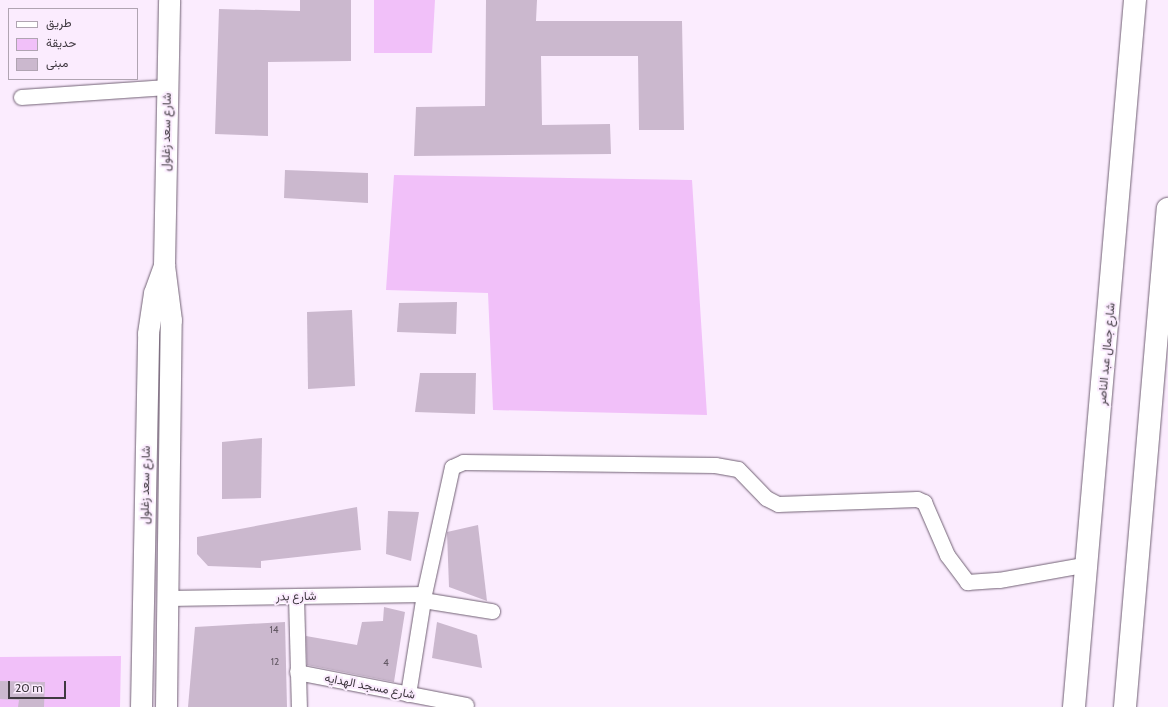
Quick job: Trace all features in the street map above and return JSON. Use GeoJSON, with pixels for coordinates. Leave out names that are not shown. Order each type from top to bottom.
{"type":"FeatureCollection","features":[{"type":"Feature","properties":{"kind":"main road","name":"شارع سعد زغلول"},"geometry":{"type":"LineString","coordinates":[[166,707],[171,320],[164,265],[169,0]]}},
{"type":"Feature","properties":{"kind":"main road","name":"شارع جمال عبد الناصر"},"geometry":{"type":"LineString","coordinates":[[1074,707],[1088,564],[1135,0]]}},
{"type":"Feature","properties":{"kind":"main road"},"geometry":{"type":"LineString","coordinates":[[1125,707],[1164,287],[1168,209]]}},
{"type":"Feature","properties":{"kind":"main road","name":"شارع سعد زغلول"},"geometry":{"type":"LineString","coordinates":[[141,707],[148,333],[154,293],[164,265]]}},
{"type":"Feature","properties":{"kind":"street"},"geometry":{"type":"LineString","coordinates":[[21,97],[167,87]]}},
{"type":"Feature","properties":{"kind":"street"},"geometry":{"type":"LineString","coordinates":[[408,694],[423,597],[452,467],[475,460],[715,465],[738,469],[766,498],[778,504],[917,499],[924,502],[947,555],[967,582],[999,580],[1088,564]]}},
{"type":"Feature","properties":{"kind":"street"},"geometry":{"type":"LineString","coordinates":[[296,596],[298,707]]}},
{"type":"Feature","properties":{"kind":"street","name":"شارع بدر"},"geometry":{"type":"LineString","coordinates":[[168,598],[296,596],[423,597],[492,611]]}},
{"type":"Feature","properties":{"kind":"street","name":"شارع مسجد الهدايه"},"geometry":{"type":"LineString","coordinates":[[297,672],[466,705]]}},
{"type":"Feature","properties":{"kind":"green space"},"geometry":{"type":"Polygon","coordinates":[[[374,0],[435,0],[432,53],[374,53],[374,0]]]}},
{"type":"Feature","properties":{"kind":"green space"},"geometry":{"type":"Polygon","coordinates":[[[394,175],[692,180],[707,415],[493,410],[488,293],[386,290],[394,175]]]}},
{"type":"Feature","properties":{"kind":"green space"},"geometry":{"type":"Polygon","coordinates":[[[121,656],[120,707],[0,707],[0,657],[121,656]]]}},
{"type":"Feature","properties":{"kind":"building"},"geometry":{"type":"Polygon","coordinates":[[[300,0],[351,0],[351,61],[268,62],[268,136],[215,134],[219,9],[300,11],[300,0]]]}},
{"type":"Feature","properties":{"kind":"building"},"geometry":{"type":"Polygon","coordinates":[[[486,0],[537,0],[536,21],[682,21],[684,130],[639,130],[638,56],[541,56],[542,125],[610,124],[611,154],[414,156],[416,107],[485,106],[486,0]]]}},
{"type":"Feature","properties":{"kind":"building"},"geometry":{"type":"Polygon","coordinates":[[[285,170],[368,173],[368,203],[284,198],[285,170]]]}},
{"type":"Feature","properties":{"kind":"building"},"geometry":{"type":"Polygon","coordinates":[[[457,302],[456,334],[397,332],[399,303],[457,302]]]}},
{"type":"Feature","properties":{"kind":"building"},"geometry":{"type":"Polygon","coordinates":[[[352,310],[355,386],[308,389],[307,312],[352,310]]]}},
{"type":"Feature","properties":{"kind":"building"},"geometry":{"type":"Polygon","coordinates":[[[420,373],[476,373],[475,414],[415,412],[420,373]]]}},
{"type":"Feature","properties":{"kind":"building"},"geometry":{"type":"Polygon","coordinates":[[[262,438],[261,498],[222,499],[222,442],[262,438]]]}},
{"type":"Feature","properties":{"kind":"building"},"geometry":{"type":"Polygon","coordinates":[[[357,507],[361,550],[261,561],[261,568],[208,566],[197,554],[197,537],[357,507]]]}},
{"type":"Feature","properties":{"kind":"building"},"geometry":{"type":"Polygon","coordinates":[[[388,511],[419,512],[411,561],[386,554],[388,511]]]}},
{"type":"Feature","properties":{"kind":"building"},"geometry":{"type":"Polygon","coordinates":[[[478,525],[487,601],[449,587],[447,532],[478,525]]]}},
{"type":"Feature","properties":{"kind":"building"},"geometry":{"type":"Polygon","coordinates":[[[384,607],[405,612],[394,682],[307,665],[306,636],[357,645],[362,622],[383,621],[384,607]]]}},
{"type":"Feature","properties":{"kind":"building"},"geometry":{"type":"Polygon","coordinates":[[[285,622],[287,707],[188,707],[195,627],[285,622]]]}},
{"type":"Feature","properties":{"kind":"building"},"geometry":{"type":"Polygon","coordinates":[[[437,622],[477,635],[482,668],[432,658],[437,622]]]}},
{"type":"Feature","properties":{"kind":"building"},"geometry":{"type":"Polygon","coordinates":[[[0,681],[45,682],[44,707],[18,707],[19,700],[0,699],[0,681]]]}}]}
